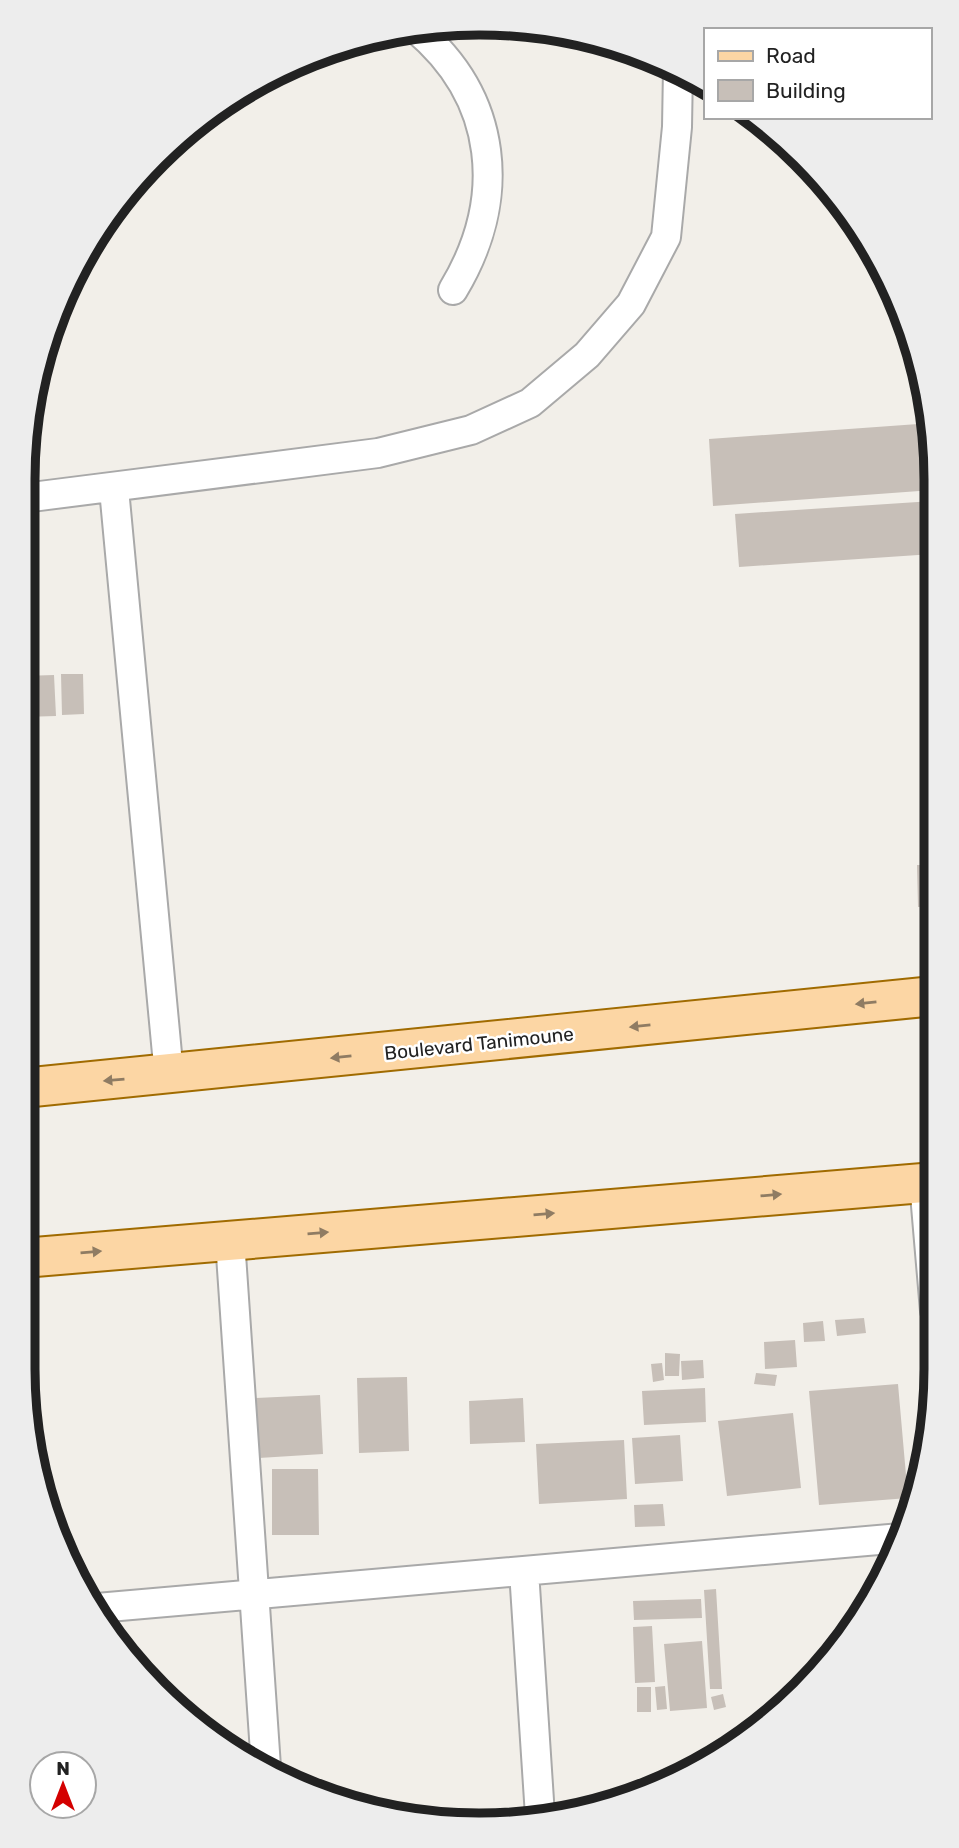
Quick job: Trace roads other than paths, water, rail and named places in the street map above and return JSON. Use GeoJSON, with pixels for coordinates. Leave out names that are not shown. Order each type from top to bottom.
{"type":"FeatureCollection","features":[{"type":"Feature","properties":{"kind":"main road","name":"Boulevard Tanimoune"},"geometry":{"type":"LineString","coordinates":[[35,1087],[924,997]]}},
{"type":"Feature","properties":{"kind":"main road"},"geometry":{"type":"LineString","coordinates":[[35,1257],[924,1182]]}},
{"type":"Feature","properties":{"kind":"street"},"geometry":{"type":"LineString","coordinates":[[428,38],[461,80],[478,115],[486,143],[489,174],[487,205],[476,244],[453,290]]}},
{"type":"Feature","properties":{"kind":"street"},"geometry":{"type":"LineString","coordinates":[[35,497],[114,489],[378,453],[471,430],[530,403],[587,355],[631,304],[666,237],[677,127],[678,82]]}},
{"type":"Feature","properties":{"kind":"street"},"geometry":{"type":"LineString","coordinates":[[114,489],[169,1075]]}},
{"type":"Feature","properties":{"kind":"street"},"geometry":{"type":"LineString","coordinates":[[230,1240],[265,1758]]}},
{"type":"Feature","properties":{"kind":"street"},"geometry":{"type":"LineString","coordinates":[[105,1607],[890,1539]]}},
{"type":"Feature","properties":{"kind":"street"},"geometry":{"type":"LineString","coordinates":[[524,1571],[540,1809]]}}]}
